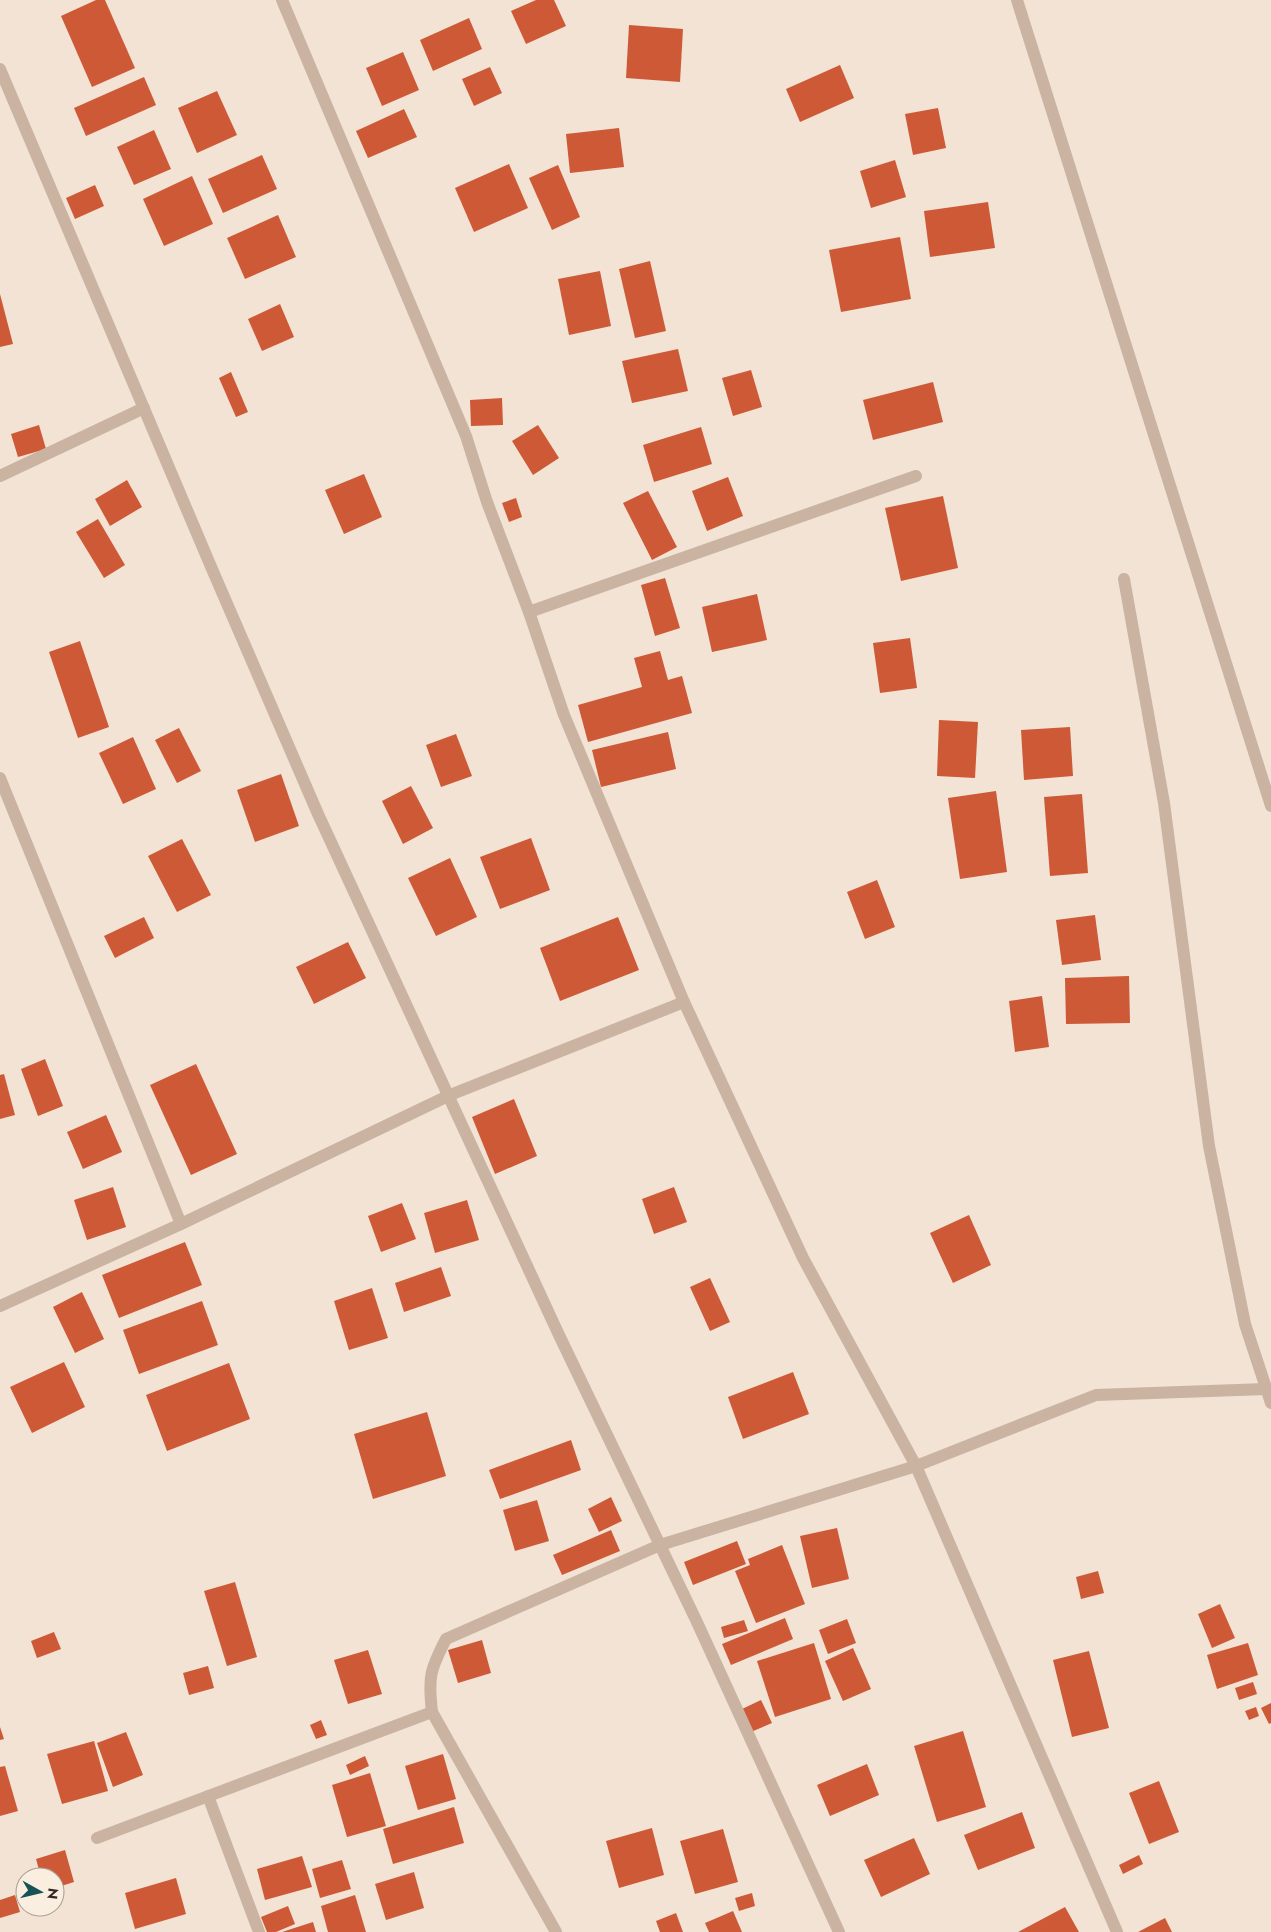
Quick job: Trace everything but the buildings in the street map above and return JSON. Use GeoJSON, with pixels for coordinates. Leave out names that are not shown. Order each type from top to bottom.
{"type":"FeatureCollection","features":[{"type":"Feature","properties":{"kind":"street"},"geometry":{"type":"LineString","coordinates":[[282,0],[466,436],[487,502],[529,612],[564,716],[684,1002],[802,1258],[916,1466],[1117,1932]]}},
{"type":"Feature","properties":{"kind":"street"},"geometry":{"type":"LineString","coordinates":[[1017,0],[1271,806]]}},
{"type":"Feature","properties":{"kind":"street"},"geometry":{"type":"LineString","coordinates":[[0,69],[318,814],[450,1095],[559,1335],[660,1545],[839,1932]]}},
{"type":"Feature","properties":{"kind":"street"},"geometry":{"type":"LineString","coordinates":[[0,476],[144,408]]}},
{"type":"Feature","properties":{"kind":"street"},"geometry":{"type":"LineString","coordinates":[[529,612],[916,476]]}},
{"type":"Feature","properties":{"kind":"street"},"geometry":{"type":"LineString","coordinates":[[1124,579],[1164,802],[1209,1146],[1245,1324],[1271,1403]]}},
{"type":"Feature","properties":{"kind":"street"},"geometry":{"type":"LineString","coordinates":[[0,778],[181,1224]]}},
{"type":"Feature","properties":{"kind":"street"},"geometry":{"type":"LineString","coordinates":[[0,1306],[181,1224],[450,1095],[684,1002]]}},
{"type":"Feature","properties":{"kind":"street"},"geometry":{"type":"LineString","coordinates":[[556,1932],[432,1712],[428,1682],[433,1664],[446,1639],[660,1545],[916,1466],[1096,1395],[1266,1389]]}},
{"type":"Feature","properties":{"kind":"street"},"geometry":{"type":"LineString","coordinates":[[96,1838],[432,1712]]}},
{"type":"Feature","properties":{"kind":"street"},"geometry":{"type":"LineString","coordinates":[[208,1796],[259,1932]]}}]}
